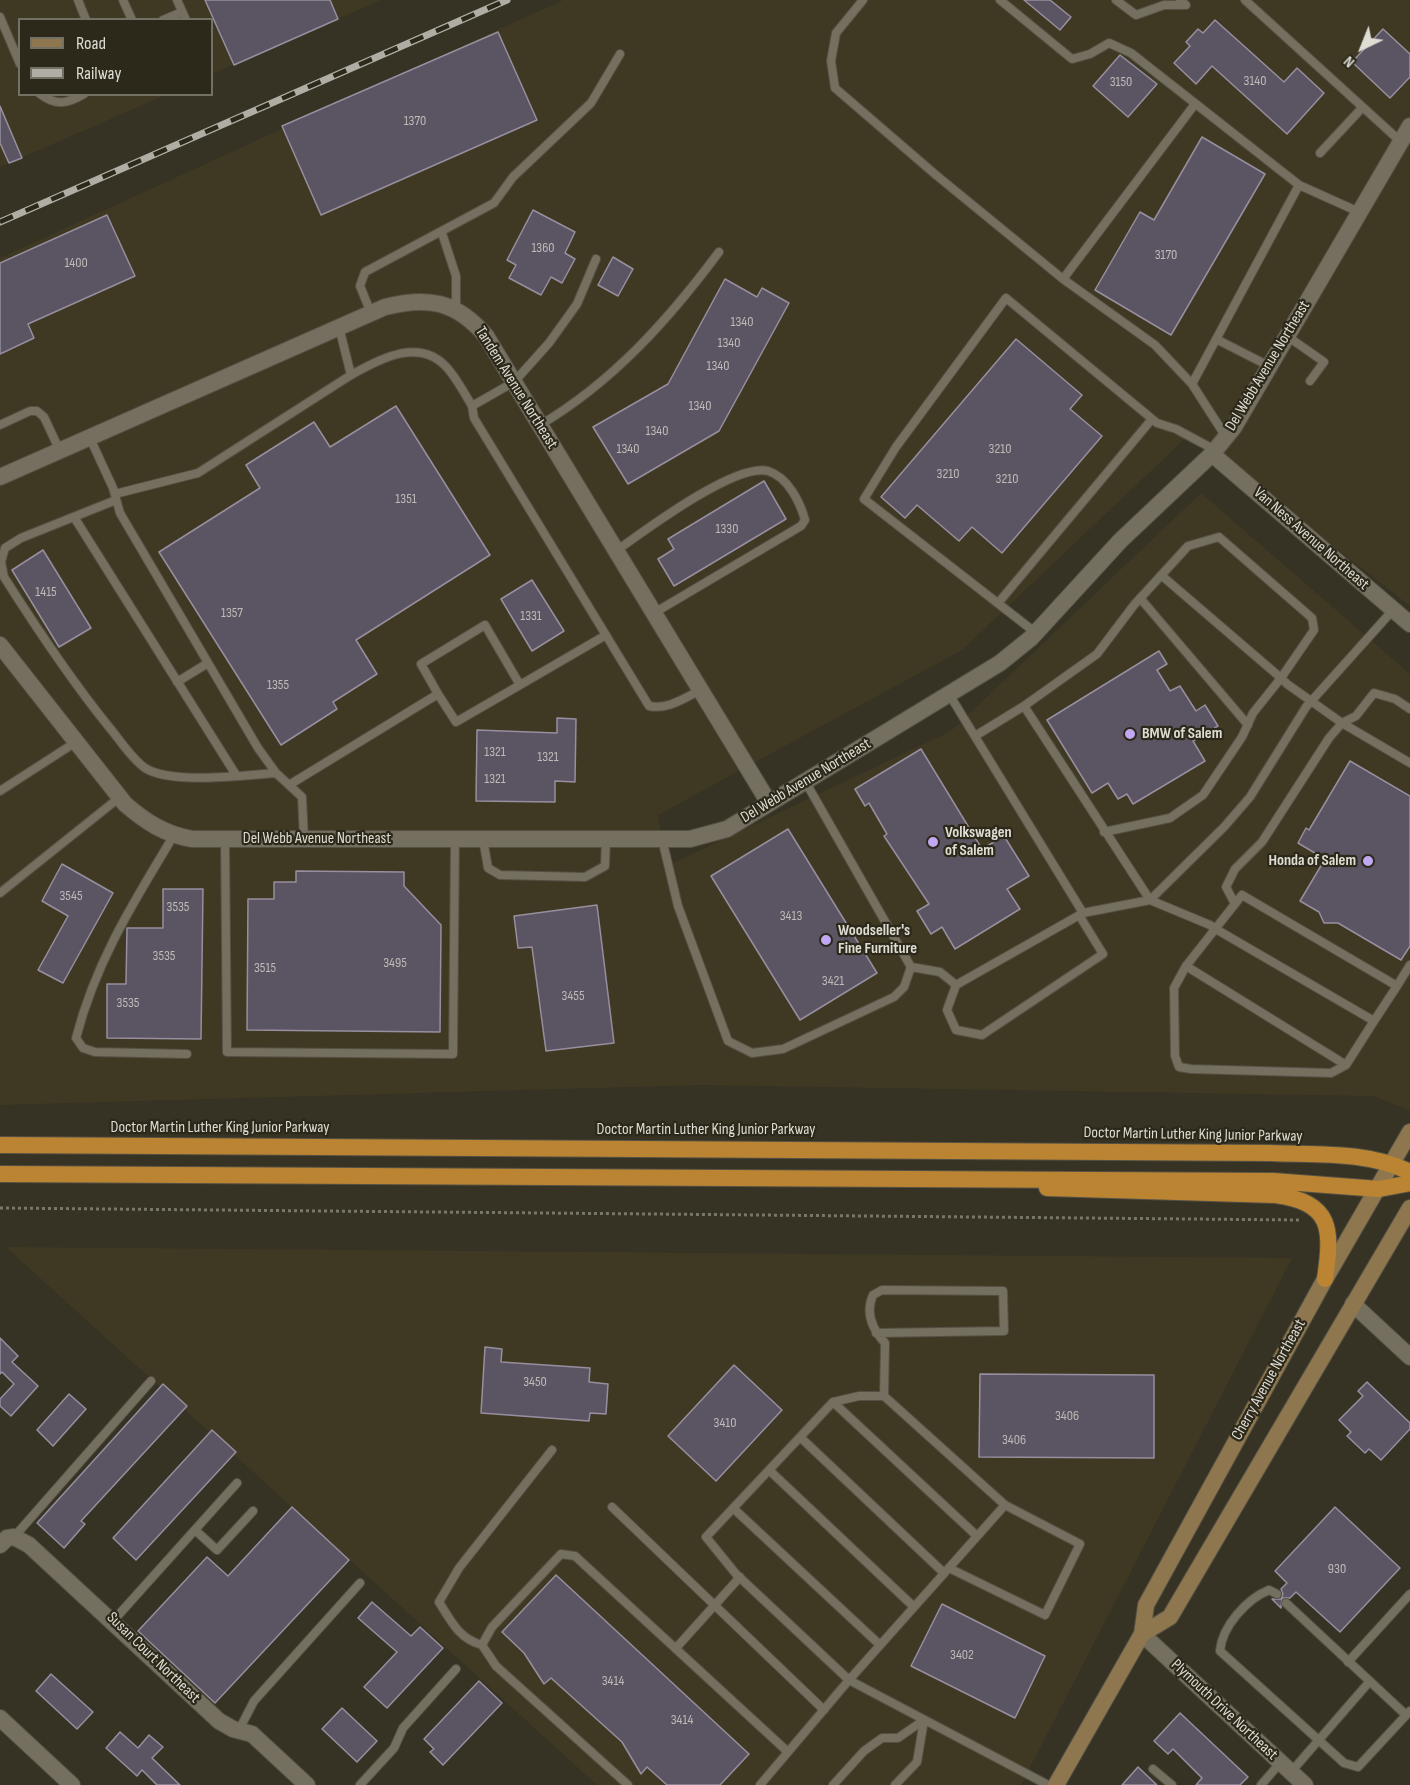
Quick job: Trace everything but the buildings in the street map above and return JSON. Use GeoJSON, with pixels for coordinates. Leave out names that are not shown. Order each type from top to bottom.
{"type":"FeatureCollection","features":[{"type":"Feature","properties":{"kind":"highway","name":"Doctor Martin Luther King Junior Parkway"},"geometry":{"type":"LineString","coordinates":[[0,1144],[1270,1152],[1358,1157],[1393,1164],[1410,1172]]}},
{"type":"Feature","properties":{"kind":"highway"},"geometry":{"type":"LineString","coordinates":[[0,1174],[1273,1181],[1378,1189],[1410,1183]]}},
{"type":"Feature","properties":{"kind":"highway"},"geometry":{"type":"LineString","coordinates":[[947,1178],[1069,1190],[1275,1195],[1303,1200],[1317,1210],[1326,1225],[1330,1243],[1325,1280]]}},
{"type":"Feature","properties":{"kind":"main road","name":"Cherry Avenue Northeast"},"geometry":{"type":"LineString","coordinates":[[1056,1785],[1142,1634],[1146,1605],[1325,1280],[1410,1132]]}},
{"type":"Feature","properties":{"kind":"main road","name":"Cherry Avenue Northeast"},"geometry":{"type":"LineString","coordinates":[[1142,1634],[1170,1617],[1410,1208]]}},
{"type":"Feature","properties":{"kind":"street","name":"Del Webb Avenue Northeast"},"geometry":{"type":"LineString","coordinates":[[0,645],[120,797],[142,819],[174,835],[192,839],[662,839],[710,836],[727,829],[1000,663],[1036,633],[1120,542],[1213,452],[1226,436],[1410,126]]}},
{"type":"Feature","properties":{"kind":"street","name":"Tandem Avenue Northeast"},"geometry":{"type":"LineString","coordinates":[[0,477],[88,436],[371,313],[407,301],[427,300],[456,310],[476,324],[486,336],[769,803]]}},
{"type":"Feature","properties":{"kind":"street","name":"Van Ness Avenue Northeast"},"geometry":{"type":"LineString","coordinates":[[1213,452],[1410,624]]}},
{"type":"Feature","properties":{"kind":"street"},"geometry":{"type":"LineString","coordinates":[[1353,1304],[1410,1357]]}},
{"type":"Feature","properties":{"kind":"street","name":"Susan Court Northeast"},"geometry":{"type":"LineString","coordinates":[[7,1541],[29,1545],[219,1721],[252,1734],[307,1785]]}},
{"type":"Feature","properties":{"kind":"street","name":"Plymouth Drive Northeast"},"geometry":{"type":"LineString","coordinates":[[1142,1634],[1305,1785]]}},
{"type":"Feature","properties":{"kind":"street"},"geometry":{"type":"LineString","coordinates":[[0,1718],[72,1785]]}},
{"type":"Feature","properties":{"kind":"lane"},"geometry":{"type":"LineString","coordinates":[[78,0],[85,18]]}},
{"type":"Feature","properties":{"kind":"lane"},"geometry":{"type":"LineString","coordinates":[[123,0],[131,18]]}},
{"type":"Feature","properties":{"kind":"lane"},"geometry":{"type":"LineString","coordinates":[[177,0],[184,16]]}},
{"type":"Feature","properties":{"kind":"lane"},"geometry":{"type":"LineString","coordinates":[[863,0],[836,33],[831,61],[835,88],[936,175],[1063,279],[1155,345],[1192,384],[1226,436]]}},
{"type":"Feature","properties":{"kind":"lane"},"geometry":{"type":"LineString","coordinates":[[1000,0],[1072,59],[1090,54],[1109,43],[1131,53],[1299,185],[1359,212]]}},
{"type":"Feature","properties":{"kind":"lane"},"geometry":{"type":"LineString","coordinates":[[1116,0],[1136,15],[1164,5],[1196,0]]}},
{"type":"Feature","properties":{"kind":"lane"},"geometry":{"type":"LineString","coordinates":[[1245,0],[1400,141]]}},
{"type":"Feature","properties":{"kind":"lane"},"geometry":{"type":"LineString","coordinates":[[0,17],[18,59]]}},
{"type":"Feature","properties":{"kind":"lane"},"geometry":{"type":"LineString","coordinates":[[371,313],[360,286],[365,272],[494,203],[513,177],[591,103],[620,54]]}},
{"type":"Feature","properties":{"kind":"lane"},"geometry":{"type":"LineString","coordinates":[[44,96],[60,104],[71,102],[81,96]]}},
{"type":"Feature","properties":{"kind":"lane"},"geometry":{"type":"LineString","coordinates":[[1063,279],[1195,104]]}},
{"type":"Feature","properties":{"kind":"lane"},"geometry":{"type":"LineString","coordinates":[[1320,153],[1362,108]]}},
{"type":"Feature","properties":{"kind":"lane"},"geometry":{"type":"LineString","coordinates":[[1192,384],[1299,185]]}},
{"type":"Feature","properties":{"kind":"lane"},"geometry":{"type":"LineString","coordinates":[[442,232],[456,276],[456,310]]}},
{"type":"Feature","properties":{"kind":"lane"},"geometry":{"type":"LineString","coordinates":[[540,425],[575,405],[627,358],[659,327],[719,252]]}},
{"type":"Feature","properties":{"kind":"lane"},"geometry":{"type":"LineString","coordinates":[[472,406],[514,382],[549,343],[577,304],[596,259]]}},
{"type":"Feature","properties":{"kind":"lane"},"geometry":{"type":"LineString","coordinates":[[1036,633],[864,499],[947,375],[1006,298],[1152,419],[1213,452]]}},
{"type":"Feature","properties":{"kind":"lane"},"geometry":{"type":"LineString","coordinates":[[339,327],[351,375]]}},
{"type":"Feature","properties":{"kind":"lane"},"geometry":{"type":"LineString","coordinates":[[1287,336],[1324,362],[1310,381]]}},
{"type":"Feature","properties":{"kind":"lane"},"geometry":{"type":"LineString","coordinates":[[1216,339],[1269,366]]}},
{"type":"Feature","properties":{"kind":"lane"},"geometry":{"type":"LineString","coordinates":[[276,773],[218,778],[163,773],[146,768],[97,711],[49,649],[4,577],[1,562],[5,548],[21,538],[116,497],[198,473],[351,375],[402,352],[429,353],[448,368],[472,406],[474,418],[649,706],[659,708],[671,705],[700,690]]}},
{"type":"Feature","properties":{"kind":"lane"},"geometry":{"type":"LineString","coordinates":[[0,425],[30,411],[37,411],[44,417],[59,449]]}},
{"type":"Feature","properties":{"kind":"lane"},"geometry":{"type":"LineString","coordinates":[[999,602],[1152,419]]}},
{"type":"Feature","properties":{"kind":"lane"},"geometry":{"type":"LineString","coordinates":[[88,436],[116,497],[120,513],[258,748],[276,773],[302,797],[304,839]]}},
{"type":"Feature","properties":{"kind":"lane"},"geometry":{"type":"LineString","coordinates":[[616,550],[693,499],[750,471],[766,470],[776,474],[793,492],[805,520],[801,526],[654,613]]}},
{"type":"Feature","properties":{"kind":"lane"},"geometry":{"type":"LineString","coordinates":[[74,517],[236,775]]}},
{"type":"Feature","properties":{"kind":"lane"},"geometry":{"type":"LineString","coordinates":[[975,736],[1024,706],[1097,654],[1140,598],[1188,546],[1219,537],[1312,618],[1314,630],[1281,678],[1253,713],[1221,770],[1203,795],[1170,818],[1104,831]]}},
{"type":"Feature","properties":{"kind":"lane"},"geometry":{"type":"LineString","coordinates":[[1161,575],[1310,702],[1410,763]]}},
{"type":"Feature","properties":{"kind":"lane"},"geometry":{"type":"LineString","coordinates":[[1140,598],[1248,725]]}},
{"type":"Feature","properties":{"kind":"lane"},"geometry":{"type":"LineString","coordinates":[[949,694],[1081,914],[1103,954],[982,1035],[956,1030],[947,1010],[956,985],[1081,914],[1150,900],[1251,797],[1310,702],[1393,610]]}},
{"type":"Feature","properties":{"kind":"lane"},"geometry":{"type":"LineString","coordinates":[[520,685],[485,625],[421,663],[456,722],[520,685],[606,635]]}},
{"type":"Feature","properties":{"kind":"lane"},"geometry":{"type":"LineString","coordinates":[[177,682],[208,663]]}},
{"type":"Feature","properties":{"kind":"lane"},"geometry":{"type":"LineString","coordinates":[[1235,904],[1226,887],[1235,869],[1262,842],[1329,738],[1342,723],[1356,716],[1374,693],[1395,699],[1410,709]]}},
{"type":"Feature","properties":{"kind":"lane"},"geometry":{"type":"LineString","coordinates":[[289,785],[438,694]]}},
{"type":"Feature","properties":{"kind":"lane"},"geometry":{"type":"LineString","coordinates":[[1024,706],[1150,900],[1214,928],[1374,1021]]}},
{"type":"Feature","properties":{"kind":"lane"},"geometry":{"type":"LineString","coordinates":[[0,791],[76,742]]}},
{"type":"Feature","properties":{"kind":"lane"},"geometry":{"type":"LineString","coordinates":[[662,839],[678,906],[728,1041],[752,1053],[783,1049],[894,997],[904,987],[911,967],[805,781]]}},
{"type":"Feature","properties":{"kind":"lane"},"geometry":{"type":"LineString","coordinates":[[0,893],[120,797]]}},
{"type":"Feature","properties":{"kind":"lane"},"geometry":{"type":"LineString","coordinates":[[174,835],[106,952],[86,999],[76,1038],[83,1048],[95,1052],[187,1054]]}},
{"type":"Feature","properties":{"kind":"lane"},"geometry":{"type":"LineString","coordinates":[[225,839],[227,1052],[453,1054],[455,839]]}},
{"type":"Feature","properties":{"kind":"lane"},"geometry":{"type":"LineString","coordinates":[[483,839],[488,868],[501,875],[585,877],[605,866],[606,839]]}},
{"type":"Feature","properties":{"kind":"lane"},"geometry":{"type":"LineString","coordinates":[[1397,986],[1242,896],[1214,928],[1186,966],[1174,988],[1175,1056],[1179,1067],[1191,1069],[1330,1073],[1346,1065],[1397,986],[1410,965]]}},
{"type":"Feature","properties":{"kind":"lane"},"geometry":{"type":"LineString","coordinates":[[1186,966],[1346,1065]]}},
{"type":"Feature","properties":{"kind":"lane"},"geometry":{"type":"LineString","coordinates":[[911,967],[939,972],[956,985]]}},
{"type":"Feature","properties":{"kind":"lane"},"geometry":{"type":"LineString","coordinates":[[876,1334],[1004,1331],[1004,1290],[882,1290],[873,1295],[869,1305],[871,1323],[876,1334],[885,1343],[884,1396]]}},
{"type":"Feature","properties":{"kind":"lane"},"geometry":{"type":"LineString","coordinates":[[7,1541],[151,1382]]}},
{"type":"Feature","properties":{"kind":"lane"},"geometry":{"type":"LineString","coordinates":[[800,1437],[947,1570],[1045,1615],[1080,1544],[1005,1505],[884,1396],[859,1396],[833,1402],[733,1508],[706,1537],[740,1577],[849,1680],[1047,1785]]}},
{"type":"Feature","properties":{"kind":"lane"},"geometry":{"type":"LineString","coordinates":[[833,1402],[977,1536]]}},
{"type":"Feature","properties":{"kind":"lane"},"geometry":{"type":"LineString","coordinates":[[552,1450],[472,1551],[439,1602],[457,1631],[469,1641],[482,1645],[496,1666],[628,1785]]}},
{"type":"Feature","properties":{"kind":"lane"},"geometry":{"type":"LineString","coordinates":[[769,1470],[914,1607]]}},
{"type":"Feature","properties":{"kind":"lane"},"geometry":{"type":"LineString","coordinates":[[113,1621],[237,1483]]}},
{"type":"Feature","properties":{"kind":"lane"},"geometry":{"type":"LineString","coordinates":[[760,1785],[849,1680],[1005,1505]]}},
{"type":"Feature","properties":{"kind":"lane"},"geometry":{"type":"LineString","coordinates":[[612,1507],[824,1710]]}},
{"type":"Feature","properties":{"kind":"lane"},"geometry":{"type":"LineString","coordinates":[[733,1508],[880,1645]]}},
{"type":"Feature","properties":{"kind":"lane"},"geometry":{"type":"LineString","coordinates":[[195,1530],[217,1550],[254,1511]]}},
{"type":"Feature","properties":{"kind":"lane"},"geometry":{"type":"LineString","coordinates":[[482,1645],[492,1627],[561,1554],[575,1556],[788,1752]]}},
{"type":"Feature","properties":{"kind":"lane"},"geometry":{"type":"LineString","coordinates":[[676,1648],[740,1577]]}},
{"type":"Feature","properties":{"kind":"lane"},"geometry":{"type":"LineString","coordinates":[[239,1730],[254,1701],[360,1583]]}},
{"type":"Feature","properties":{"kind":"lane"},"geometry":{"type":"LineString","coordinates":[[1277,1594],[1269,1590],[1258,1594],[1229,1626],[1221,1641],[1220,1651],[1344,1763],[1358,1767],[1408,1713],[1348,1662],[1286,1603]]}},
{"type":"Feature","properties":{"kind":"lane"},"geometry":{"type":"LineString","coordinates":[[1348,1662],[1410,1594]]}},
{"type":"Feature","properties":{"kind":"lane"},"geometry":{"type":"LineString","coordinates":[[360,1785],[394,1748],[403,1728],[456,1669]]}},
{"type":"Feature","properties":{"kind":"lane"},"geometry":{"type":"LineString","coordinates":[[1261,1785],[1319,1739],[1370,1681]]}},
{"type":"Feature","properties":{"kind":"lane"},"geometry":{"type":"LineString","coordinates":[[833,1785],[864,1751],[882,1738],[898,1738],[924,1720]]}},
{"type":"Feature","properties":{"kind":"lane"},"geometry":{"type":"LineString","coordinates":[[895,1785],[917,1762],[924,1720]]}},
{"type":"Feature","properties":{"kind":"lane"},"geometry":{"type":"LineString","coordinates":[[1153,1769],[1172,1785]]}},
{"type":"Feature","properties":{"kind":"path"},"geometry":{"type":"LineString","coordinates":[[0,1208],[1250,1221],[1304,1218]]}},
{"type":"Feature","properties":{"kind":"shaded area"},"geometry":{"type":"Polygon","coordinates":[[[0,0],[381,0],[213,74],[213,18],[18,18],[18,96],[164,96],[0,167],[0,0]]]}},
{"type":"Feature","properties":{"kind":"shaded area"},"geometry":{"type":"Polygon","coordinates":[[[563,0],[1410,0],[1410,606],[1190,434],[962,650],[658,815],[667,866],[951,731],[1201,493],[1410,674],[1410,1111],[1373,1096],[702,1085],[0,1105],[0,258],[563,0]]]}},
{"type":"Feature","properties":{"kind":"shaded area"},"geometry":{"type":"Polygon","coordinates":[[[6,1247],[1292,1258],[1021,1785],[597,1785],[6,1247]]]}},
{"type":"Feature","properties":{"kind":"railway"},"geometry":{"type":"LineString","coordinates":[[0,222],[507,0]]}},
{"type":"Feature","properties":{"kind":"place","name":"BMW of Salem"},"geometry":{"type":"Point","coordinates":[1130,734]}},
{"type":"Feature","properties":{"kind":"place","name":"Volkswagen of Salem"},"geometry":{"type":"Point","coordinates":[933,842]}},
{"type":"Feature","properties":{"kind":"place","name":"Honda of Salem"},"geometry":{"type":"Point","coordinates":[1368,861]}},
{"type":"Feature","properties":{"kind":"place","name":"Woodseller's Fine Furniture"},"geometry":{"type":"Point","coordinates":[826,940]}}]}
